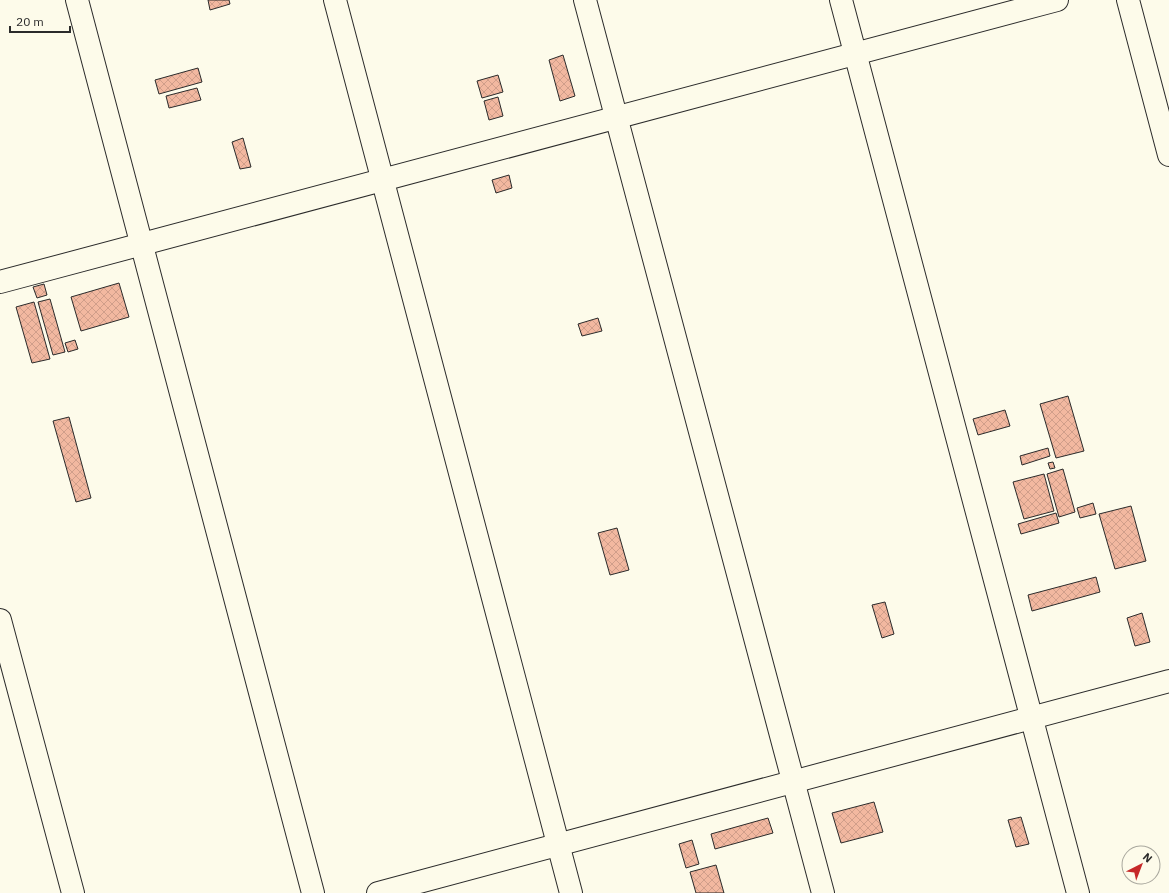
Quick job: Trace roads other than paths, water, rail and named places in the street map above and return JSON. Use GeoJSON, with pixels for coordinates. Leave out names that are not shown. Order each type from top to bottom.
{"type":"FeatureCollection","features":[{"type":"Feature","properties":{"kind":"street"},"geometry":{"type":"LineString","coordinates":[[77,0],[313,893]]}},
{"type":"Feature","properties":{"kind":"street"},"geometry":{"type":"LineString","coordinates":[[335,0],[571,893]]}},
{"type":"Feature","properties":{"kind":"street"},"geometry":{"type":"LineString","coordinates":[[585,0],[823,893]]}},
{"type":"Feature","properties":{"kind":"street"},"geometry":{"type":"LineString","coordinates":[[841,0],[1078,893]]}},
{"type":"Feature","properties":{"kind":"street"},"geometry":{"type":"LineString","coordinates":[[0,282],[1057,0]]}},
{"type":"Feature","properties":{"kind":"street"},"geometry":{"type":"LineString","coordinates":[[1128,0],[1169,155]]}},
{"type":"Feature","properties":{"kind":"street"},"geometry":{"type":"LineString","coordinates":[[0,620],[73,893]]}},
{"type":"Feature","properties":{"kind":"street"},"geometry":{"type":"LineString","coordinates":[[378,893],[1169,681]]}}]}
